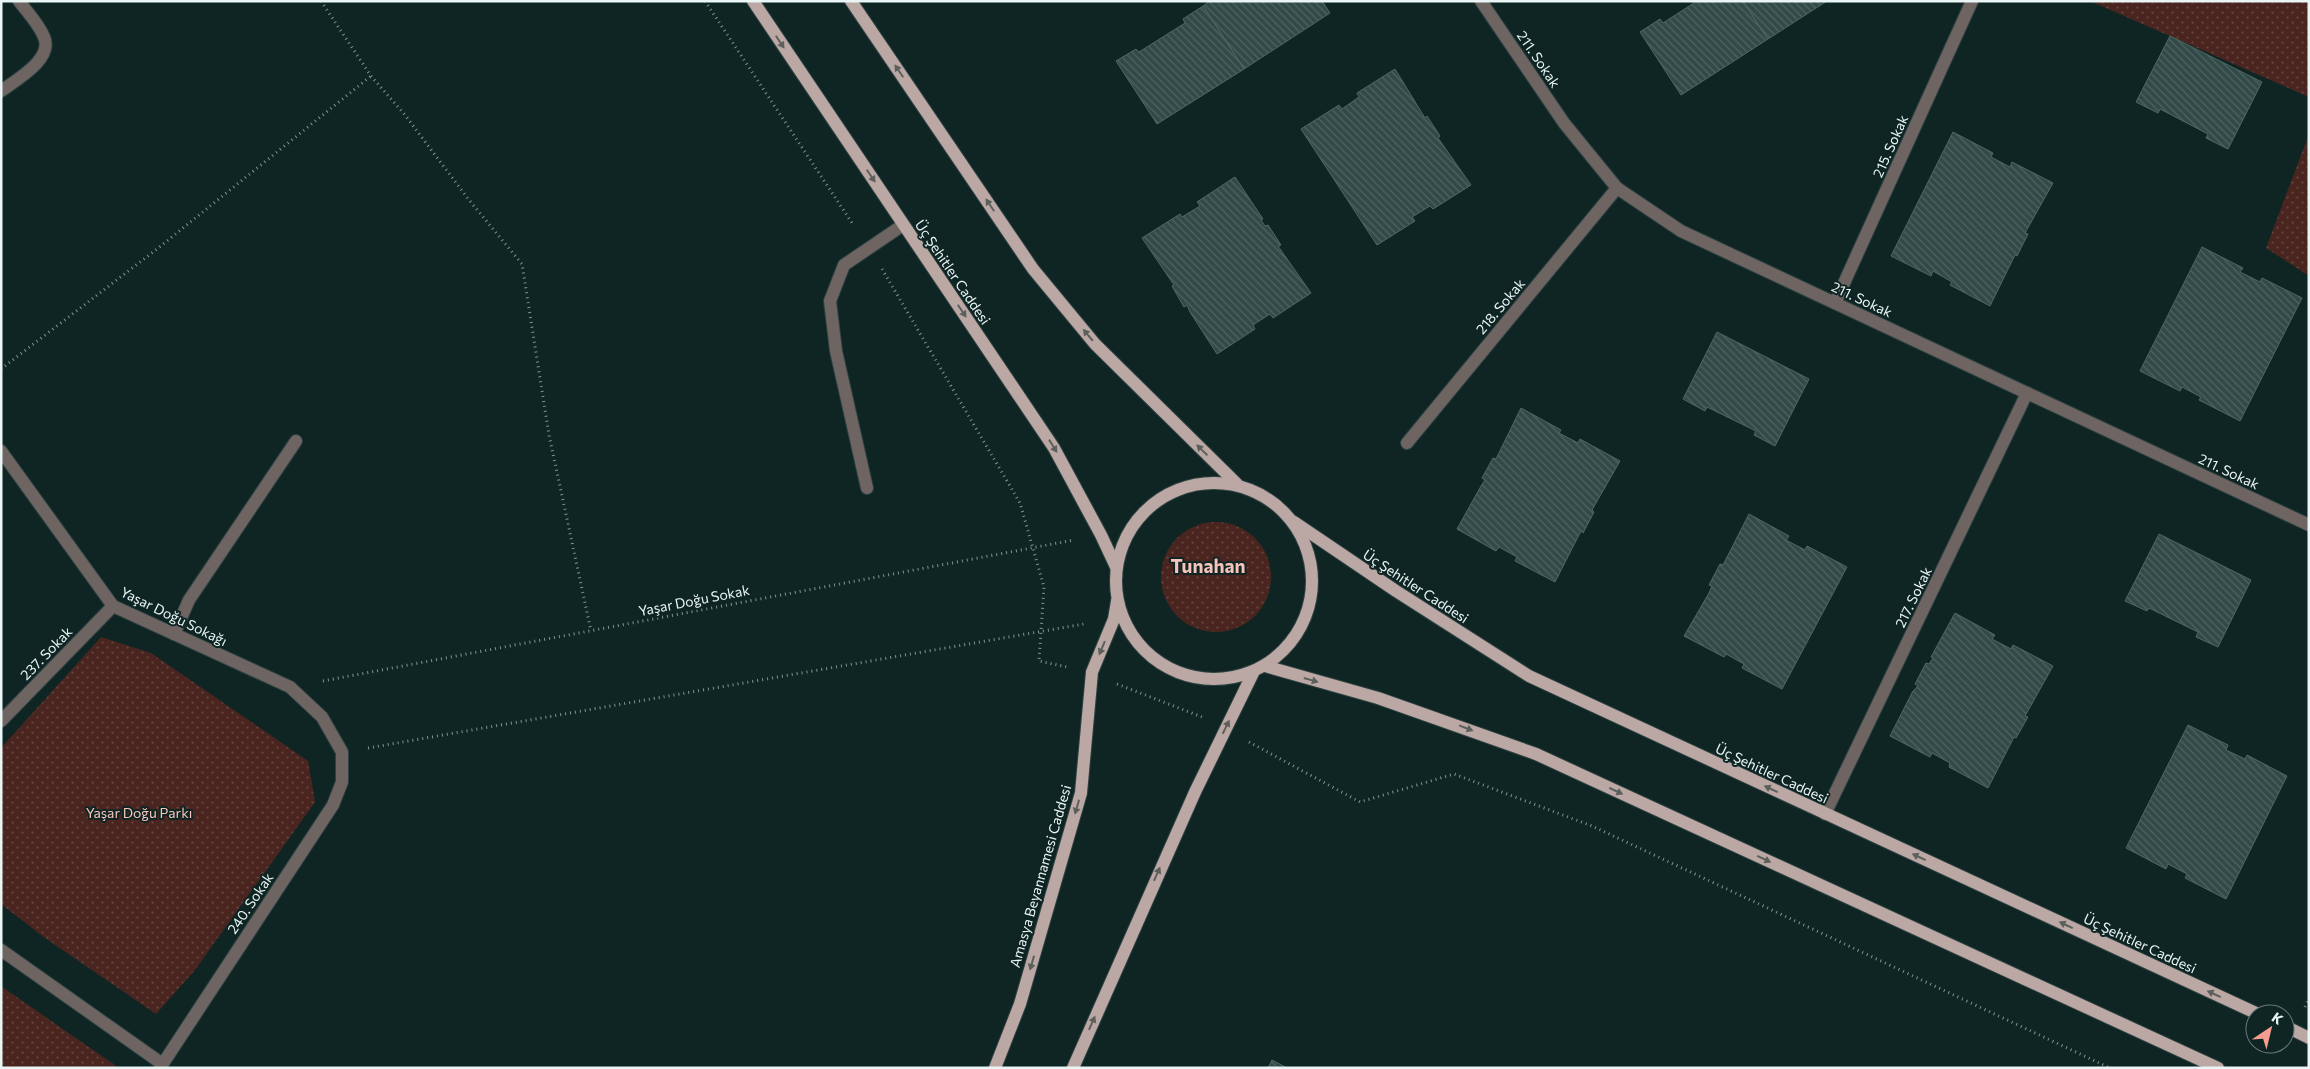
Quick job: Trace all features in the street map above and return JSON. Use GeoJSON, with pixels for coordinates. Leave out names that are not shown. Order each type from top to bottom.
{"type":"FeatureCollection","features":[{"type":"Feature","properties":{"kind":"main road","name":"Üç Şehitler Caddesi"},"geometry":{"type":"LineString","coordinates":[[753,1],[1054,448],[1116,567]]}},
{"type":"Feature","properties":{"kind":"main road"},"geometry":{"type":"LineString","coordinates":[[856,3],[1033,269],[1095,344],[1237,484]]}},
{"type":"Feature","properties":{"kind":"main road"},"geometry":{"type":"LineString","coordinates":[[1204,483],[1237,484],[1258,492],[1278,505],[1294,522],[1308,551],[1313,584],[1307,617],[1290,645],[1260,668],[1236,678],[1205,680],[1175,672],[1148,655],[1128,631],[1117,602],[1116,567],[1125,536],[1145,510],[1172,491],[1204,483]]}},
{"type":"Feature","properties":{"kind":"main road","name":"Üç Şehitler Caddesi"},"geometry":{"type":"LineString","coordinates":[[1294,522],[1396,591],[1529,676],[2245,1008]]}},
{"type":"Feature","properties":{"kind":"main road","name":"Amasya Beyannamesi Caddesi"},"geometry":{"type":"LineString","coordinates":[[995,1068],[1020,1004],[1081,793],[1092,672],[1114,619],[1117,602]]}},
{"type":"Feature","properties":{"kind":"main road"},"geometry":{"type":"LineString","coordinates":[[1072,1068],[1188,808],[1260,668]]}},
{"type":"Feature","properties":{"kind":"main road"},"geometry":{"type":"LineString","coordinates":[[1260,668],[1378,698],[1536,754],[2218,1068]]}},
{"type":"Feature","properties":{"kind":"main road"},"geometry":{"type":"LineString","coordinates":[[2295,1031],[2309,1038]]}},
{"type":"Feature","properties":{"kind":"street"},"geometry":{"type":"LineString","coordinates":[[1,92],[39,62],[46,49],[45,38],[19,1]]}},
{"type":"Feature","properties":{"kind":"street","name":"211. Sokak"},"geometry":{"type":"LineString","coordinates":[[1481,1],[1564,123],[1617,188],[1681,231],[2309,525]]}},
{"type":"Feature","properties":{"kind":"street","name":"215. Sokak"},"geometry":{"type":"LineString","coordinates":[[1835,303],[1972,1]]}},
{"type":"Feature","properties":{"kind":"street","name":"218. Sokak"},"geometry":{"type":"LineString","coordinates":[[1407,443],[1617,188]]}},
{"type":"Feature","properties":{"kind":"street"},"geometry":{"type":"LineString","coordinates":[[867,488],[836,351],[830,301],[844,265],[903,225]]}},
{"type":"Feature","properties":{"kind":"street","name":"217. Sokak"},"geometry":{"type":"LineString","coordinates":[[1825,814],[2027,393]]}},
{"type":"Feature","properties":{"kind":"street"},"geometry":{"type":"LineString","coordinates":[[174,634],[188,600],[296,441]]}},
{"type":"Feature","properties":{"kind":"street","name":"Yaşar Doğu Sokağı"},"geometry":{"type":"LineString","coordinates":[[1,451],[113,606],[290,687],[322,717],[342,752]]}},
{"type":"Feature","properties":{"kind":"street","name":"237. Sokak"},"geometry":{"type":"LineString","coordinates":[[1,721],[113,606]]}},
{"type":"Feature","properties":{"kind":"street","name":"240. Sokak"},"geometry":{"type":"LineString","coordinates":[[1,950],[161,1066],[333,805],[342,782],[342,752]]}},
{"type":"Feature","properties":{"kind":"path"},"geometry":{"type":"LineString","coordinates":[[322,1],[372,76],[405,115],[469,200],[522,264],[549,435],[591,631]]}},
{"type":"Feature","properties":{"kind":"path"},"geometry":{"type":"LineString","coordinates":[[705,1],[868,248],[1020,503],[1044,587],[1040,661]]}},
{"type":"Feature","properties":{"kind":"path"},"geometry":{"type":"LineString","coordinates":[[1,369],[164,243],[372,76]]}},
{"type":"Feature","properties":{"kind":"path","name":"Yaşar Doğu Sokak"},"geometry":{"type":"LineString","coordinates":[[290,687],[1101,535]]}},
{"type":"Feature","properties":{"kind":"path"},"geometry":{"type":"LineString","coordinates":[[342,752],[1114,619]]}},
{"type":"Feature","properties":{"kind":"path"},"geometry":{"type":"LineString","coordinates":[[1120,685],[1194,714]]}},
{"type":"Feature","properties":{"kind":"path"},"geometry":{"type":"LineString","coordinates":[[1251,744],[1360,802],[1454,774],[1592,826],[2110,1068]]}},
{"type":"Feature","properties":{"kind":"green space"},"geometry":{"type":"Polygon","coordinates":[[[2090,1],[2309,1],[2309,97],[2090,1]]]}},
{"type":"Feature","properties":{"kind":"green space"},"geometry":{"type":"Polygon","coordinates":[[[2309,134],[2309,276],[2266,248],[2309,134]]]}},
{"type":"Feature","properties":{"kind":"green space"},"geometry":{"type":"Polygon","coordinates":[[[1216,522],[1237,526],[1255,538],[1267,556],[1271,577],[1267,598],[1255,616],[1237,628],[1216,632],[1195,628],[1177,616],[1165,598],[1161,577],[1165,556],[1177,538],[1195,526],[1216,522]]]}},
{"type":"Feature","properties":{"kind":"green space","name":"Yaşar Doğu Parkı"},"geometry":{"type":"Polygon","coordinates":[[[101,637],[151,653],[308,761],[315,802],[195,970],[156,1014],[45,938],[1,904],[1,748],[101,637]]]}},
{"type":"Feature","properties":{"kind":"green space"},"geometry":{"type":"Polygon","coordinates":[[[1,986],[119,1068],[1,1068],[1,986]]]}},
{"type":"Feature","properties":{"kind":"building"},"geometry":{"type":"Polygon","coordinates":[[[1210,1],[1322,1],[1330,13],[1244,69],[1203,6],[1210,1]]]}},
{"type":"Feature","properties":{"kind":"building"},"geometry":{"type":"Polygon","coordinates":[[[1697,1],[1743,1],[1768,39],[1681,95],[1640,32],[1660,19],[1663,23],[1697,1]]]}},
{"type":"Feature","properties":{"kind":"building"},"geometry":{"type":"Polygon","coordinates":[[[1743,1],[1827,1],[1768,39],[1743,1]]]}},
{"type":"Feature","properties":{"kind":"building"},"geometry":{"type":"Polygon","coordinates":[[[1203,6],[1244,69],[1157,124],[1116,61],[1136,49],[1139,52],[1185,23],[1183,19],[1203,6]]]}},
{"type":"Feature","properties":{"kind":"building"},"geometry":{"type":"Polygon","coordinates":[[[2170,36],[2262,82],[2228,149],[2206,138],[2208,134],[2160,109],[2158,113],[2136,102],[2170,36]]]}},
{"type":"Feature","properties":{"kind":"building"},"geometry":{"type":"Polygon","coordinates":[[[1395,69],[1425,118],[1427,116],[1440,136],[1438,138],[1471,185],[1433,209],[1430,206],[1412,217],[1415,221],[1377,245],[1301,129],[1339,105],[1342,109],[1359,97],[1357,93],[1395,69]]]}},
{"type":"Feature","properties":{"kind":"building"},"geometry":{"type":"Polygon","coordinates":[[[1953,132],[1993,153],[1991,157],[2010,167],[2012,162],[2053,183],[2025,233],[2028,234],[2017,256],[2015,255],[1990,306],[1950,285],[1952,282],[1933,271],[1931,276],[1891,256],[1953,132]]]}},
{"type":"Feature","properties":{"kind":"building"},"geometry":{"type":"Polygon","coordinates":[[[1235,177],[1263,219],[1261,220],[1265,226],[1268,225],[1281,245],[1278,246],[1311,293],[1273,318],[1270,314],[1253,325],[1255,329],[1217,354],[1187,305],[1184,307],[1172,286],[1174,285],[1142,238],[1180,214],[1182,217],[1200,206],[1197,202],[1235,177]]]}},
{"type":"Feature","properties":{"kind":"building"},"geometry":{"type":"Polygon","coordinates":[[[2202,247],[2243,268],[2240,272],[2260,282],[2262,278],[2302,298],[2240,421],[2199,400],[2201,397],[2182,387],[2180,391],[2140,371],[2202,247]]]}},
{"type":"Feature","properties":{"kind":"building"},"geometry":{"type":"Polygon","coordinates":[[[1717,332],[1809,379],[1775,446],[1754,435],[1756,431],[1707,407],[1705,411],[1683,399],[1717,332]]]}},
{"type":"Feature","properties":{"kind":"building"},"geometry":{"type":"Polygon","coordinates":[[[1521,408],[1561,430],[1559,433],[1578,443],[1580,439],[1620,461],[1555,582],[1515,561],[1517,557],[1499,547],[1496,551],[1457,529],[1485,480],[1482,478],[1493,458],[1496,459],[1521,408]]]}},
{"type":"Feature","properties":{"kind":"building"},"geometry":{"type":"Polygon","coordinates":[[[1749,514],[1789,536],[1786,540],[1805,550],[1807,546],[1847,567],[1782,689],[1742,668],[1744,664],[1726,654],[1724,657],[1684,636],[1709,593],[1712,586],[1709,585],[1720,564],[1723,565],[1749,514]]]}},
{"type":"Feature","properties":{"kind":"building"},"geometry":{"type":"Polygon","coordinates":[[[2159,534],[2251,580],[2218,647],[2196,637],[2198,632],[2149,608],[2147,611],[2125,601],[2159,534]]]}},
{"type":"Feature","properties":{"kind":"building"},"geometry":{"type":"Polygon","coordinates":[[[1955,613],[1995,635],[1992,639],[2011,649],[2013,645],[2053,666],[2025,716],[2028,717],[2016,738],[2014,737],[1988,788],[1949,767],[1950,763],[1932,753],[1930,757],[1890,736],[1913,691],[1918,686],[1915,684],[1926,663],[1929,664],[1933,658],[1931,657],[1955,613]]]}},
{"type":"Feature","properties":{"kind":"building"},"geometry":{"type":"Polygon","coordinates":[[[2188,725],[2228,745],[2226,750],[2245,759],[2247,755],[2287,776],[2226,899],[2185,878],[2187,874],[2168,864],[2166,869],[2126,848],[2188,725]]]}},
{"type":"Feature","properties":{"kind":"building"},"geometry":{"type":"Polygon","coordinates":[[[1272,1060],[1287,1068],[1268,1068],[1272,1060]]]}},
{"type":"Feature","properties":{"kind":"district","name":"Tunahan"},"geometry":{"type":"Point","coordinates":[1208,565]}}]}
